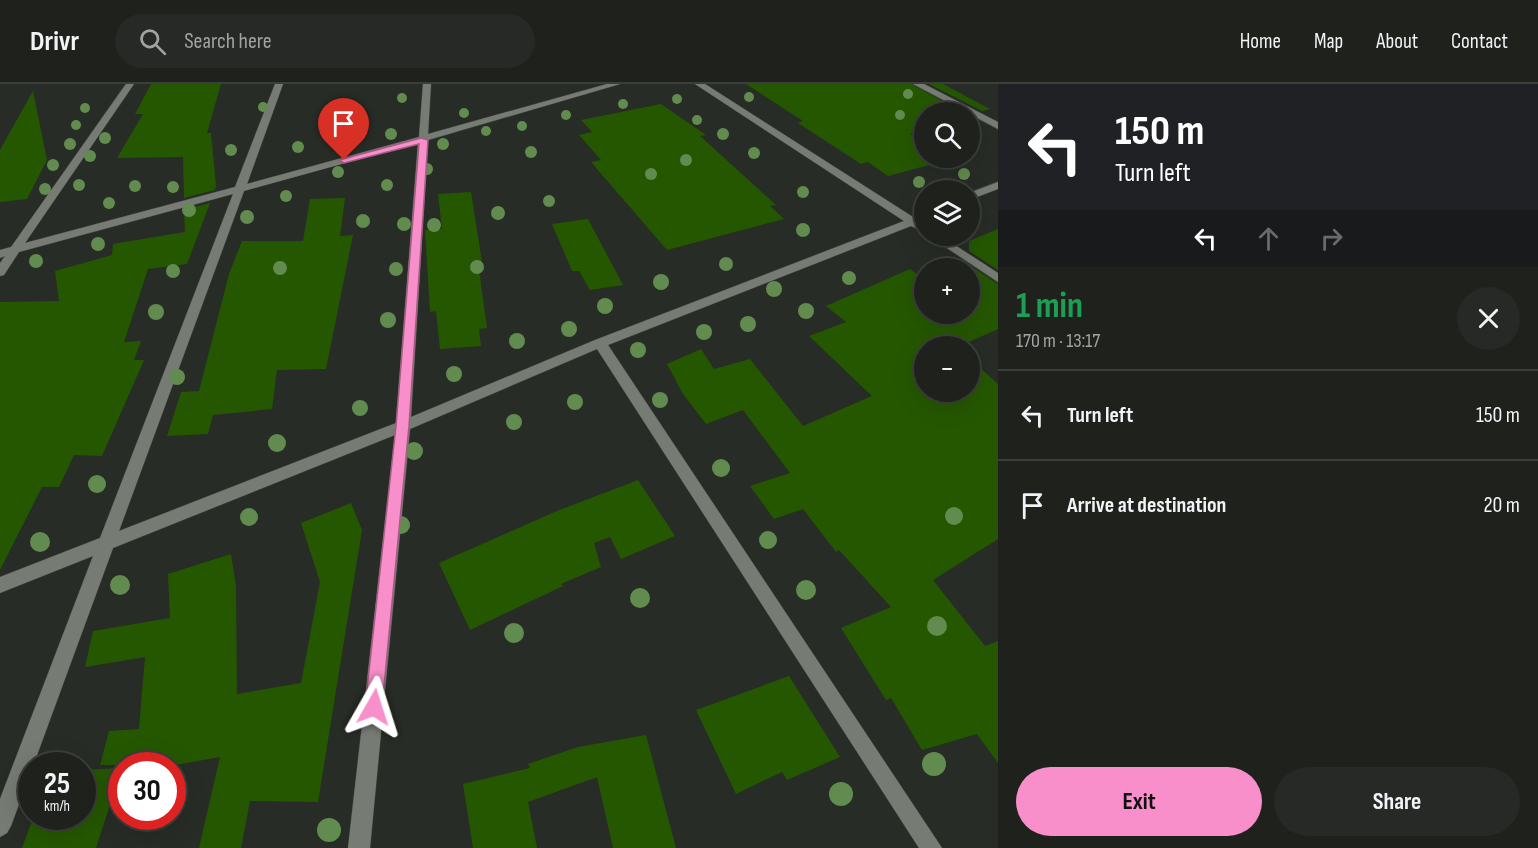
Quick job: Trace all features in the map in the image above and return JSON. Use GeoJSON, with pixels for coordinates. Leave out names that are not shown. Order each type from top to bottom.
{"type":"FeatureCollection","features":[{"type":"Feature","properties":{"kind":"street"},"geometry":{"type":"LineString","coordinates":[[0,272],[130,84]]}},
{"type":"Feature","properties":{"kind":"street"},"geometry":{"type":"LineString","coordinates":[[0,826],[279,84]]}},
{"type":"Feature","properties":{"kind":"street"},"geometry":{"type":"LineString","coordinates":[[359,848],[403,426],[426,84]]}},
{"type":"Feature","properties":{"kind":"street"},"geometry":{"type":"LineString","coordinates":[[0,254],[424,140],[616,84]]}},
{"type":"Feature","properties":{"kind":"street"},"geometry":{"type":"LineString","coordinates":[[699,84],[914,219]]}},
{"type":"Feature","properties":{"kind":"street"},"geometry":{"type":"LineString","coordinates":[[917,84],[998,126]]}},
{"type":"Feature","properties":{"kind":"street"},"geometry":{"type":"LineString","coordinates":[[980,192],[998,185]]}},
{"type":"Feature","properties":{"kind":"street"},"geometry":{"type":"LineString","coordinates":[[0,585],[403,426],[600,343],[914,225]]}},
{"type":"Feature","properties":{"kind":"street"},"geometry":{"type":"LineString","coordinates":[[949,246],[998,278]]}},
{"type":"Feature","properties":{"kind":"street"},"geometry":{"type":"LineString","coordinates":[[600,343],[931,848]]}},
{"type":"Feature","properties":{"kind":"building"},"geometry":{"type":"Polygon","coordinates":[[[151,84],[221,84],[207,133],[211,133],[215,190],[184,198],[183,157],[117,158],[143,114],[135,114],[151,84]]]}},
{"type":"Feature","properties":{"kind":"building"},"geometry":{"type":"Polygon","coordinates":[[[746,84],[911,84],[944,102],[914,102],[914,133],[910,134],[914,136],[914,168],[918,168],[888,176],[868,162],[861,164],[798,123],[803,121],[746,84]]]}},
{"type":"Feature","properties":{"kind":"building"},"geometry":{"type":"Polygon","coordinates":[[[929,84],[943,84],[977,102],[964,102],[929,84]]]}},
{"type":"Feature","properties":{"kind":"building"},"geometry":{"type":"Polygon","coordinates":[[[33,91],[47,160],[27,199],[0,202],[0,150],[33,91]]]}},
{"type":"Feature","properties":{"kind":"building"},"geometry":{"type":"Polygon","coordinates":[[[661,104],[706,135],[700,136],[776,205],[770,206],[784,219],[667,250],[591,162],[601,160],[579,135],[592,132],[581,120],[661,104]]]}},
{"type":"Feature","properties":{"kind":"building"},"geometry":{"type":"Polygon","coordinates":[[[980,104],[990,109],[982,111],[980,104]]]}},
{"type":"Feature","properties":{"kind":"building"},"geometry":{"type":"Polygon","coordinates":[[[471,192],[482,262],[478,262],[487,328],[479,329],[481,346],[440,349],[436,311],[430,312],[425,230],[442,229],[438,194],[471,192]]]}},
{"type":"Feature","properties":{"kind":"building"},"geometry":{"type":"Polygon","coordinates":[[[345,198],[340,236],[353,235],[326,369],[277,370],[272,409],[213,415],[208,434],[167,436],[181,392],[199,391],[229,274],[242,241],[303,241],[310,199],[345,198]]]}},
{"type":"Feature","properties":{"kind":"building"},"geometry":{"type":"Polygon","coordinates":[[[210,203],[187,264],[148,269],[124,342],[141,341],[134,360],[144,360],[102,456],[74,455],[59,487],[42,487],[0,570],[0,302],[59,301],[55,271],[112,255],[113,244],[185,232],[184,210],[210,203]]]}},
{"type":"Feature","properties":{"kind":"building"},"geometry":{"type":"Polygon","coordinates":[[[588,219],[623,285],[590,290],[579,271],[572,271],[552,224],[588,219]]]}},
{"type":"Feature","properties":{"kind":"building"},"geometry":{"type":"Polygon","coordinates":[[[998,229],[998,270],[969,251],[969,246],[980,246],[980,236],[998,229]]]}},
{"type":"Feature","properties":{"kind":"building"},"geometry":{"type":"Polygon","coordinates":[[[910,269],[914,272],[914,324],[980,324],[980,272],[998,284],[998,329],[980,337],[914,336],[914,402],[980,402],[980,368],[998,384],[998,539],[933,580],[985,646],[998,641],[998,763],[977,734],[922,750],[891,698],[886,700],[841,628],[891,607],[839,550],[836,552],[803,509],[774,519],[750,486],[790,473],[743,410],[706,424],[683,394],[667,364],[701,349],[714,369],[750,359],[803,426],[872,396],[809,336],[846,322],[826,306],[910,269]]]}},
{"type":"Feature","properties":{"kind":"building"},"geometry":{"type":"Polygon","coordinates":[[[638,480],[675,536],[621,559],[610,537],[594,543],[601,567],[561,584],[563,586],[470,630],[439,563],[557,511],[638,480]]]}},
{"type":"Feature","properties":{"kind":"building"},"geometry":{"type":"Polygon","coordinates":[[[351,503],[362,530],[318,802],[250,801],[241,848],[199,848],[220,757],[186,763],[186,752],[108,752],[108,765],[100,765],[109,731],[139,729],[145,657],[85,667],[93,631],[170,618],[168,574],[231,554],[236,587],[237,694],[301,683],[320,582],[301,523],[351,503]]]}},
{"type":"Feature","properties":{"kind":"building"},"geometry":{"type":"Polygon","coordinates":[[[789,676],[840,757],[787,780],[782,772],[736,794],[696,710],[789,676]]]}},
{"type":"Feature","properties":{"kind":"building"},"geometry":{"type":"Polygon","coordinates":[[[646,735],[676,848],[613,848],[597,777],[528,802],[537,848],[473,848],[463,784],[530,768],[528,764],[578,747],[646,735]]]}},
{"type":"Feature","properties":{"kind":"building"},"geometry":{"type":"Polygon","coordinates":[[[96,769],[108,769],[108,811],[96,848],[22,848],[29,830],[96,830],[96,769]]]}},
{"type":"Feature","properties":{"kind":"route"},"geometry":{"type":"LineString","coordinates":[[344,160],[424,140],[403,426],[374,707]]}}]}
